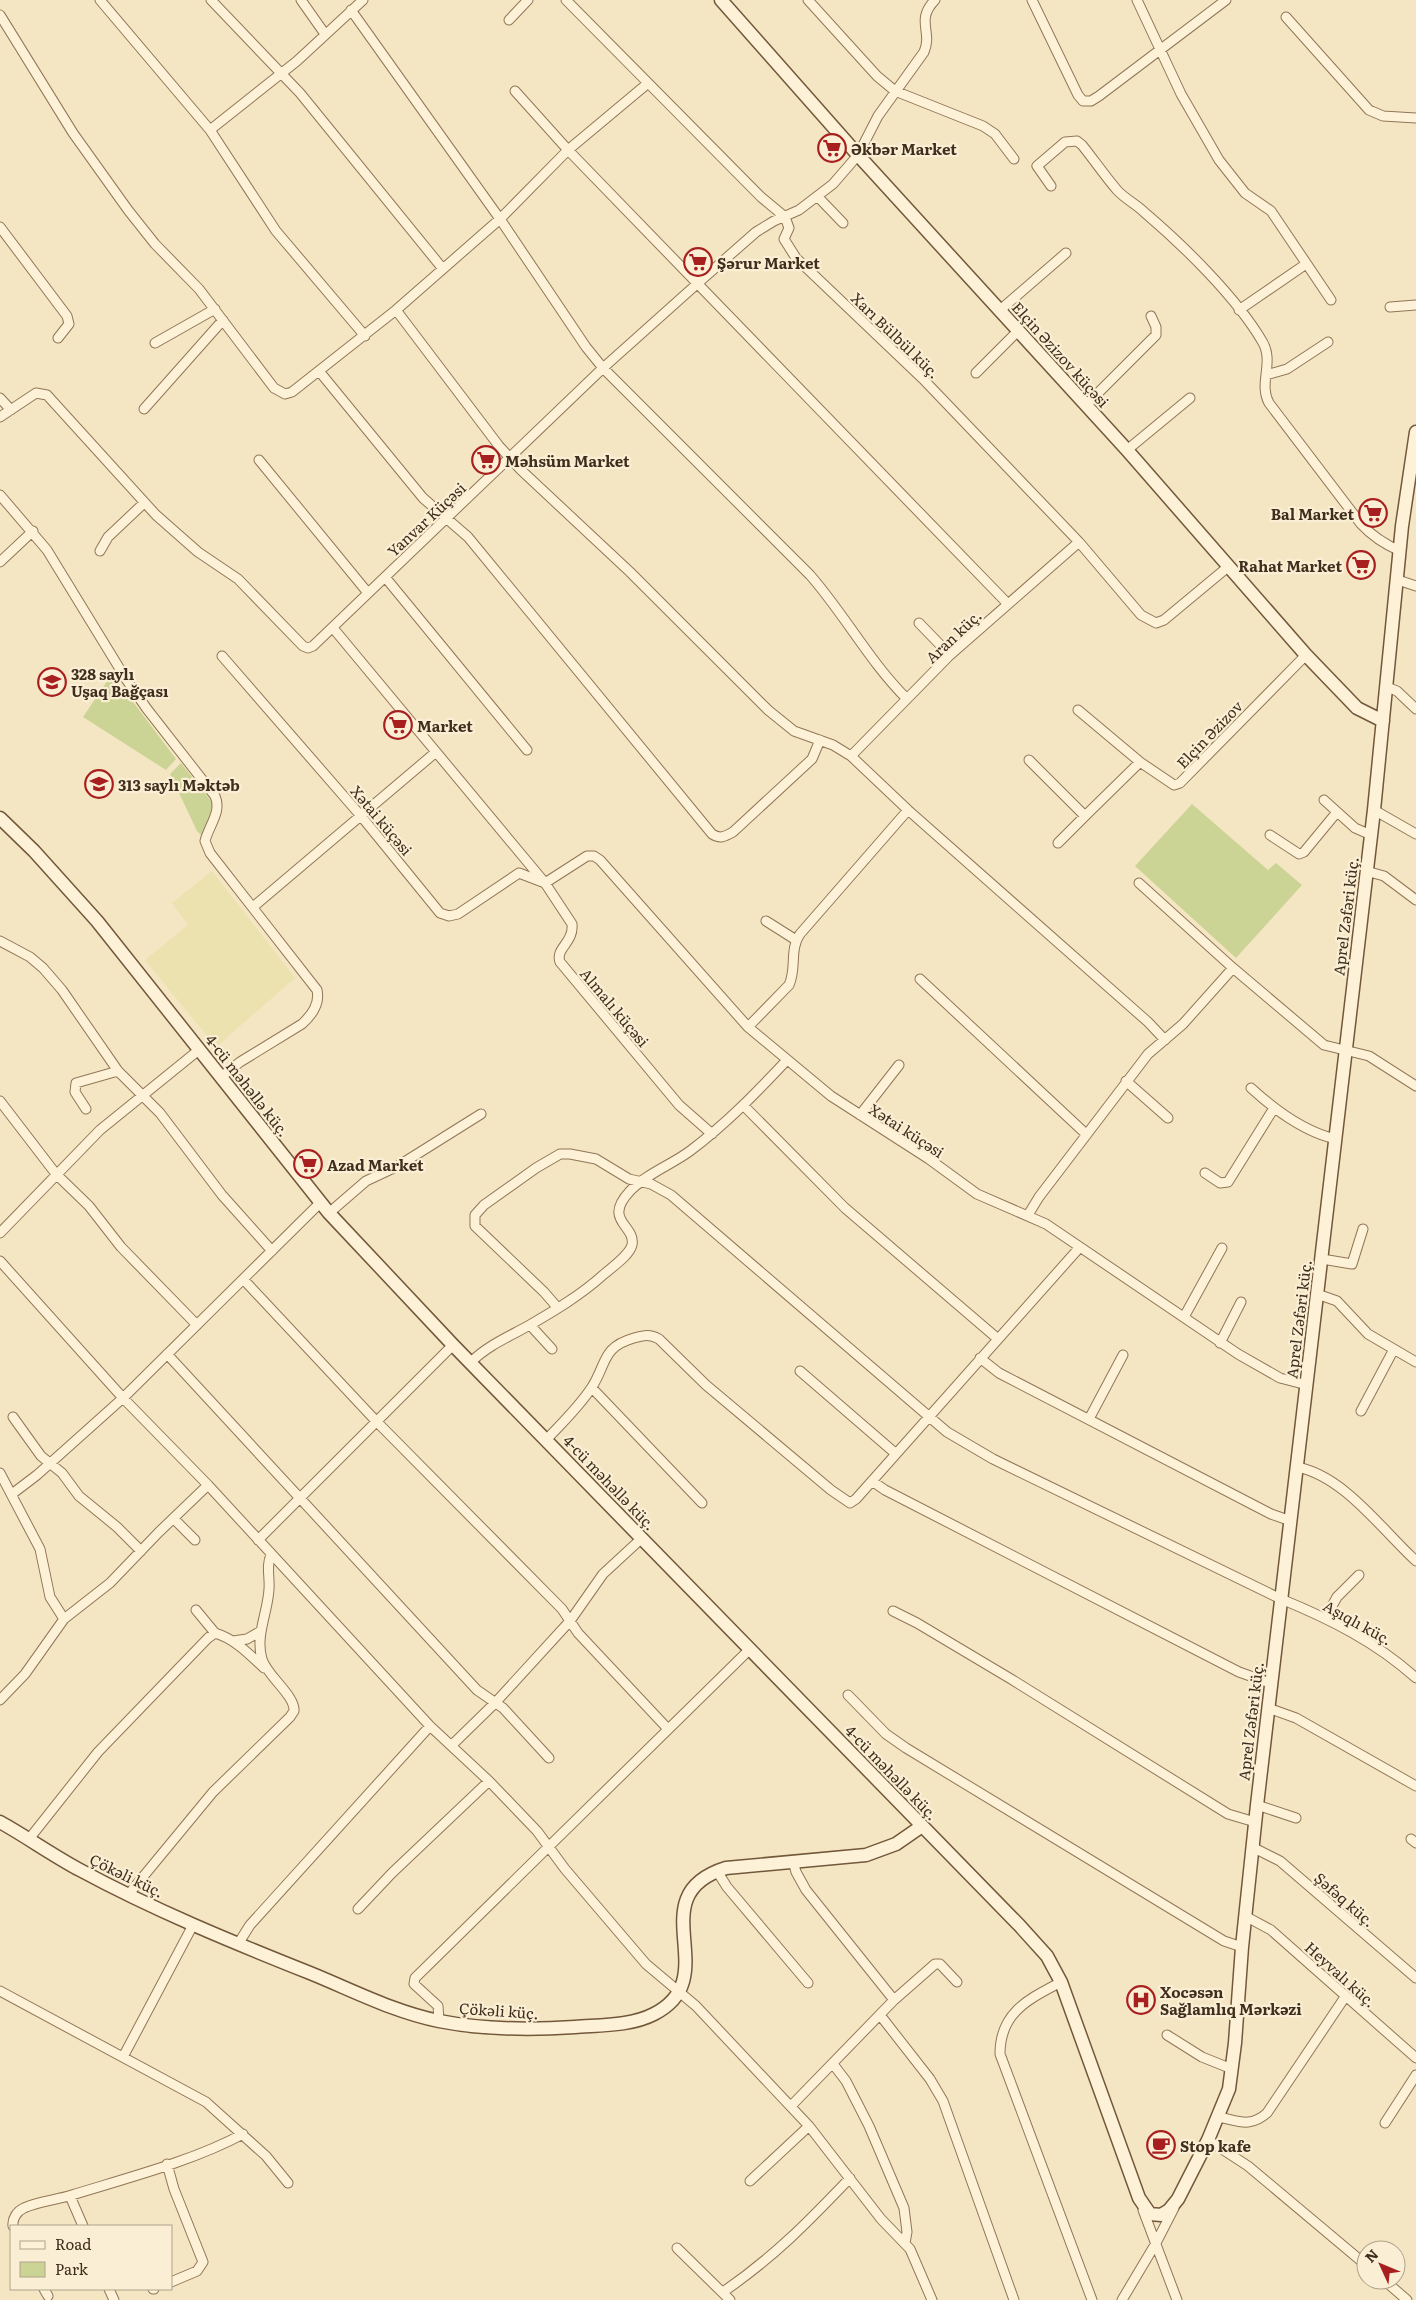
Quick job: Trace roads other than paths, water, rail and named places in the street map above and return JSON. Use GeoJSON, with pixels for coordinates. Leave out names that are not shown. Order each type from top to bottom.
{"type":"FeatureCollection","features":[{"type":"Feature","properties":{"kind":"street"},"geometry":{"type":"LineString","coordinates":[[100,0],[210,130],[276,231],[365,336]]}},
{"type":"Feature","properties":{"kind":"street"},"geometry":{"type":"LineString","coordinates":[[211,0],[281,72],[444,269]]}},
{"type":"Feature","properties":{"kind":"street"},"geometry":{"type":"LineString","coordinates":[[301,0],[325,34]]}},
{"type":"Feature","properties":{"kind":"street"},"geometry":{"type":"LineString","coordinates":[[210,130],[281,72],[363,0]]}},
{"type":"Feature","properties":{"kind":"street"},"geometry":{"type":"LineString","coordinates":[[510,20],[528,0]]}},
{"type":"Feature","properties":{"kind":"street"},"geometry":{"type":"LineString","coordinates":[[566,0],[647,84],[761,197],[785,217]]}},
{"type":"Feature","properties":{"kind":"street","name":"Elçin Əzizov küçəsi"},"geometry":{"type":"LineString","coordinates":[[721,0],[858,156],[1127,450],[1306,654],[1357,708],[1382,721]]}},
{"type":"Feature","properties":{"kind":"street"},"geometry":{"type":"LineString","coordinates":[[808,0],[877,76],[895,91],[983,126],[994,134],[1014,159]]}},
{"type":"Feature","properties":{"kind":"street"},"geometry":{"type":"LineString","coordinates":[[1032,0],[1078,95],[1083,101],[1099,96],[1226,0]]}},
{"type":"Feature","properties":{"kind":"street"},"geometry":{"type":"LineString","coordinates":[[1137,0],[1202,133],[1218,160],[1245,193],[1271,211],[1331,300]]}},
{"type":"Feature","properties":{"kind":"street","name":"Yanvar Küçəsi"},"geometry":{"type":"LineString","coordinates":[[0,417],[36,393],[47,395],[144,503],[198,552],[238,579],[303,646],[308,648],[313,646],[604,368],[756,232],[818,197],[845,172],[858,156],[878,116],[927,46],[924,17],[926,10],[933,1]]}},
{"type":"Feature","properties":{"kind":"street"},"geometry":{"type":"LineString","coordinates":[[351,10],[500,219],[586,347],[604,368],[810,575],[822,589],[874,664],[907,699]]}},
{"type":"Feature","properties":{"kind":"street"},"geometry":{"type":"LineString","coordinates":[[0,15],[73,133],[113,190],[155,244],[215,308],[280,392],[286,394],[292,392],[365,336],[444,269],[500,219],[568,150],[647,84]]}},
{"type":"Feature","properties":{"kind":"street"},"geometry":{"type":"LineString","coordinates":[[1286,17],[1369,110],[1383,116],[1416,118]]}},
{"type":"Feature","properties":{"kind":"street"},"geometry":{"type":"LineString","coordinates":[[515,91],[568,150],[1008,604]]}},
{"type":"Feature","properties":{"kind":"street"},"geometry":{"type":"LineString","coordinates":[[1051,186],[1037,166],[1064,142],[1076,141],[1082,145],[1117,190],[1144,212],[1188,254],[1239,310],[1263,342],[1268,354],[1264,394],[1269,403],[1361,524],[1376,539],[1400,551]]}},
{"type":"Feature","properties":{"kind":"street"},"geometry":{"type":"LineString","coordinates":[[818,197],[843,223]]}},
{"type":"Feature","properties":{"kind":"street","name":"Xarı Bülbül küç."},"geometry":{"type":"LineString","coordinates":[[785,217],[790,228],[784,239],[786,245],[796,258],[924,379],[1078,542],[1141,615],[1156,623],[1164,620],[1229,566]]}},
{"type":"Feature","properties":{"kind":"street"},"geometry":{"type":"LineString","coordinates":[[0,227],[67,316],[69,324],[58,338]]}},
{"type":"Feature","properties":{"kind":"street"},"geometry":{"type":"LineString","coordinates":[[999,310],[1066,253]]}},
{"type":"Feature","properties":{"kind":"street"},"geometry":{"type":"LineString","coordinates":[[1239,310],[1306,264]]}},
{"type":"Feature","properties":{"kind":"street"},"geometry":{"type":"LineString","coordinates":[[1390,308],[1416,304]]}},
{"type":"Feature","properties":{"kind":"street"},"geometry":{"type":"LineString","coordinates":[[155,343],[215,308]]}},
{"type":"Feature","properties":{"kind":"street"},"geometry":{"type":"LineString","coordinates":[[396,310],[511,458],[630,572],[768,710],[794,731],[834,745],[851,756],[908,810],[1148,1022],[1165,1040]]}},
{"type":"Feature","properties":{"kind":"street"},"geometry":{"type":"LineString","coordinates":[[1086,406],[1156,334],[1156,327],[1151,316]]}},
{"type":"Feature","properties":{"kind":"street"},"geometry":{"type":"LineString","coordinates":[[144,410],[223,320]]}},
{"type":"Feature","properties":{"kind":"street"},"geometry":{"type":"LineString","coordinates":[[976,373],[1018,331]]}},
{"type":"Feature","properties":{"kind":"street"},"geometry":{"type":"LineString","coordinates":[[1266,375],[1287,370],[1328,342]]}},
{"type":"Feature","properties":{"kind":"street"},"geometry":{"type":"LineString","coordinates":[[319,371],[423,498],[468,537],[712,834],[724,837],[733,832],[812,759],[820,740]]}},
{"type":"Feature","properties":{"kind":"street"},"geometry":{"type":"LineString","coordinates":[[0,398],[10,410]]}},
{"type":"Feature","properties":{"kind":"street"},"geometry":{"type":"LineString","coordinates":[[1127,450],[1190,398]]}},
{"type":"Feature","properties":{"kind":"street","name":"Aprel Zəfəri küç."},"geometry":{"type":"LineString","coordinates":[[1178,2199],[1219,2117],[1226,2100],[1232,2068],[1244,1916],[1256,1805],[1318,1294],[1374,810],[1382,721],[1388,687],[1400,551],[1416,432]]}},
{"type":"Feature","properties":{"kind":"street"},"geometry":{"type":"LineString","coordinates":[[258,460],[368,593]]}},
{"type":"Feature","properties":{"kind":"street"},"geometry":{"type":"LineString","coordinates":[[0,495],[33,531],[47,550],[147,709],[215,796],[218,811],[205,841],[210,853],[318,990],[319,996],[309,1018],[240,1062],[222,1077]]}},
{"type":"Feature","properties":{"kind":"street"},"geometry":{"type":"LineString","coordinates":[[100,551],[108,537],[144,503]]}},
{"type":"Feature","properties":{"kind":"street"},"geometry":{"type":"LineString","coordinates":[[0,562],[33,531]]}},
{"type":"Feature","properties":{"kind":"street","name":"Aran küç."},"geometry":{"type":"LineString","coordinates":[[851,756],[950,655],[1078,542]]}},
{"type":"Feature","properties":{"kind":"street"},"geometry":{"type":"LineString","coordinates":[[385,577],[528,750]]}},
{"type":"Feature","properties":{"kind":"street"},"geometry":{"type":"LineString","coordinates":[[1398,580],[1416,586]]}},
{"type":"Feature","properties":{"kind":"street"},"geometry":{"type":"LineString","coordinates":[[919,623],[950,655]]}},
{"type":"Feature","properties":{"kind":"street"},"geometry":{"type":"LineString","coordinates":[[332,628],[545,883]]}},
{"type":"Feature","properties":{"kind":"street","name":"Elçin Əzizov"},"geometry":{"type":"LineString","coordinates":[[1078,710],[1140,762],[1174,785],[1180,783],[1306,654]]}},
{"type":"Feature","properties":{"kind":"street","name":"Xətai küçəsi"},"geometry":{"type":"LineString","coordinates":[[222,656],[361,816],[440,913],[449,916],[458,914],[519,874],[545,883],[587,856],[594,856],[600,860],[748,1027],[787,1060],[860,1115],[929,1159],[977,1194],[1046,1224],[1220,1343],[1280,1378],[1307,1385]]}},
{"type":"Feature","properties":{"kind":"street"},"geometry":{"type":"LineString","coordinates":[[1388,687],[1397,691],[1416,709]]}},
{"type":"Feature","properties":{"kind":"street"},"geometry":{"type":"LineString","coordinates":[[253,907],[436,752]]}},
{"type":"Feature","properties":{"kind":"street"},"geometry":{"type":"LineString","coordinates":[[1029,760],[1085,816]]}},
{"type":"Feature","properties":{"kind":"street"},"geometry":{"type":"LineString","coordinates":[[1058,843],[1140,762]]}},
{"type":"Feature","properties":{"kind":"street"},"geometry":{"type":"LineString","coordinates":[[1324,800],[1355,828],[1370,835]]}},
{"type":"Feature","properties":{"kind":"street"},"geometry":{"type":"LineString","coordinates":[[748,1027],[790,985],[793,949],[796,940],[908,810]]}},
{"type":"Feature","properties":{"kind":"street"},"geometry":{"type":"LineString","coordinates":[[1374,810],[1416,834]]}},
{"type":"Feature","properties":{"kind":"street"},"geometry":{"type":"LineString","coordinates":[[1270,835],[1299,854],[1304,852],[1337,812]]}},
{"type":"Feature","properties":{"kind":"street","name":"4-cü məhəllə küç."},"geometry":{"type":"LineString","coordinates":[[0,818],[34,851],[97,920],[329,1213],[452,1345],[471,1362],[1030,1936],[1047,1956],[1061,1982],[1138,2198]]}},
{"type":"Feature","properties":{"kind":"street"},"geometry":{"type":"LineString","coordinates":[[1366,871],[1384,876],[1416,900]]}},
{"type":"Feature","properties":{"kind":"street","name":"Almalı küçəsi"},"geometry":{"type":"LineString","coordinates":[[545,883],[572,924],[573,931],[570,940],[561,950],[558,958],[560,962],[679,1104],[712,1134]]}},
{"type":"Feature","properties":{"kind":"street"},"geometry":{"type":"LineString","coordinates":[[1139,884],[1233,968],[1324,1045],[1369,1056],[1416,1086]]}},
{"type":"Feature","properties":{"kind":"street"},"geometry":{"type":"LineString","coordinates":[[766,921],[796,940]]}},
{"type":"Feature","properties":{"kind":"street"},"geometry":{"type":"LineString","coordinates":[[0,941],[30,957],[43,968],[62,990],[118,1071],[160,1113],[222,1195],[272,1251]]}},
{"type":"Feature","properties":{"kind":"street"},"geometry":{"type":"LineString","coordinates":[[1028,1215],[1038,1197],[1148,1054],[1184,1024],[1233,968]]}},
{"type":"Feature","properties":{"kind":"street"},"geometry":{"type":"LineString","coordinates":[[920,979],[1086,1134]]}},
{"type":"Feature","properties":{"kind":"street"},"geometry":{"type":"LineString","coordinates":[[0,1233],[100,1130],[200,1049]]}},
{"type":"Feature","properties":{"kind":"street"},"geometry":{"type":"LineString","coordinates":[[471,1362],[489,1347],[530,1325],[596,1281],[630,1250],[632,1244],[631,1236],[619,1219],[618,1213],[627,1196],[641,1182],[712,1134],[744,1106],[787,1060]]}},
{"type":"Feature","properties":{"kind":"street"},"geometry":{"type":"LineString","coordinates":[[860,1115],[899,1065]]}},
{"type":"Feature","properties":{"kind":"street"},"geometry":{"type":"LineString","coordinates":[[86,1109],[75,1092],[76,1083],[118,1071]]}},
{"type":"Feature","properties":{"kind":"street"},"geometry":{"type":"LineString","coordinates":[[1126,1081],[1168,1118]]}},
{"type":"Feature","properties":{"kind":"street"},"geometry":{"type":"LineString","coordinates":[[1251,1088],[1274,1108],[1316,1134],[1336,1139]]}},
{"type":"Feature","properties":{"kind":"street"},"geometry":{"type":"LineString","coordinates":[[0,1101],[56,1174],[90,1206],[121,1247],[197,1325]]}},
{"type":"Feature","properties":{"kind":"street"},"geometry":{"type":"LineString","coordinates":[[744,1106],[844,1208],[998,1338]]}},
{"type":"Feature","properties":{"kind":"street"},"geometry":{"type":"LineString","coordinates":[[1205,1173],[1220,1183],[1228,1182],[1274,1108]]}},
{"type":"Feature","properties":{"kind":"street"},"geometry":{"type":"LineString","coordinates":[[329,1213],[366,1181],[398,1166],[481,1114]]}},
{"type":"Feature","properties":{"kind":"street","name":"Aşıqlı küç."},"geometry":{"type":"LineString","coordinates":[[557,1308],[544,1292],[475,1226],[474,1215],[484,1205],[536,1168],[560,1154],[596,1158],[629,1179],[651,1184],[671,1195],[947,1432],[993,1459],[1281,1599],[1326,1617],[1383,1650],[1416,1678]]}},
{"type":"Feature","properties":{"kind":"street"},"geometry":{"type":"LineString","coordinates":[[12,1494],[50,1464],[123,1398],[320,1203]]}},
{"type":"Feature","properties":{"kind":"street"},"geometry":{"type":"LineString","coordinates":[[1322,1259],[1352,1264],[1363,1229]]}},
{"type":"Feature","properties":{"kind":"street"},"geometry":{"type":"LineString","coordinates":[[546,1440],[592,1388],[606,1355],[614,1347],[629,1339],[645,1334],[659,1340],[706,1385],[846,1502],[850,1503],[856,1499],[1080,1247]]}},
{"type":"Feature","properties":{"kind":"street"},"geometry":{"type":"LineString","coordinates":[[1184,1317],[1222,1248]]}},
{"type":"Feature","properties":{"kind":"street"},"geometry":{"type":"LineString","coordinates":[[0,1260],[123,1398],[208,1486],[430,1726],[452,1745],[537,1831],[637,1953],[696,2006],[809,2126],[881,2219],[910,2249],[932,2300]]}},
{"type":"Feature","properties":{"kind":"street"},"geometry":{"type":"LineString","coordinates":[[243,1279],[376,1421],[562,1610],[578,1634],[668,1729]]}},
{"type":"Feature","properties":{"kind":"street"},"geometry":{"type":"LineString","coordinates":[[1318,1294],[1337,1301],[1368,1334],[1416,1362]]}},
{"type":"Feature","properties":{"kind":"street"},"geometry":{"type":"LineString","coordinates":[[1220,1343],[1241,1302]]}},
{"type":"Feature","properties":{"kind":"street"},"geometry":{"type":"LineString","coordinates":[[530,1325],[552,1349]]}},
{"type":"Feature","properties":{"kind":"street"},"geometry":{"type":"LineString","coordinates":[[258,1540],[452,1345]]}},
{"type":"Feature","properties":{"kind":"street"},"geometry":{"type":"LineString","coordinates":[[1361,1411],[1394,1349]]}},
{"type":"Feature","properties":{"kind":"street"},"geometry":{"type":"LineString","coordinates":[[167,1354],[477,1690],[513,1718],[549,1758]]}},
{"type":"Feature","properties":{"kind":"street"},"geometry":{"type":"LineString","coordinates":[[1089,1419],[1123,1355]]}},
{"type":"Feature","properties":{"kind":"street"},"geometry":{"type":"LineString","coordinates":[[980,1358],[999,1373],[1271,1514],[1291,1521]]}},
{"type":"Feature","properties":{"kind":"street"},"geometry":{"type":"LineString","coordinates":[[800,1371],[895,1453]]}},
{"type":"Feature","properties":{"kind":"street"},"geometry":{"type":"LineString","coordinates":[[592,1388],[702,1503]]}},
{"type":"Feature","properties":{"kind":"street"},"geometry":{"type":"LineString","coordinates":[[13,1417],[41,1456],[62,1472],[86,1503],[118,1527],[142,1550]]}},
{"type":"Feature","properties":{"kind":"street"},"geometry":{"type":"LineString","coordinates":[[1297,1467],[1321,1475],[1344,1490],[1416,1561]]}},
{"type":"Feature","properties":{"kind":"street"},"geometry":{"type":"LineString","coordinates":[[0,1473],[40,1549],[50,1597],[55,1608],[64,1619]]}},
{"type":"Feature","properties":{"kind":"street"},"geometry":{"type":"LineString","coordinates":[[872,1481],[893,1494],[1239,1672],[1270,1683]]}},
{"type":"Feature","properties":{"kind":"street"},"geometry":{"type":"LineString","coordinates":[[0,1700],[24,1674],[64,1619],[110,1583],[208,1486]]}},
{"type":"Feature","properties":{"kind":"street"},"geometry":{"type":"LineString","coordinates":[[174,1519],[195,1540]]}},
{"type":"Feature","properties":{"kind":"street"},"geometry":{"type":"LineString","coordinates":[[452,1745],[494,1703],[570,1620],[603,1574],[642,1538]]}},
{"type":"Feature","properties":{"kind":"street"},"geometry":{"type":"LineString","coordinates":[[267,1671],[260,1651],[261,1631],[268,1604],[271,1554]]}},
{"type":"Feature","properties":{"kind":"street"},"geometry":{"type":"LineString","coordinates":[[1326,1617],[1337,1597],[1359,1576]]}},
{"type":"Feature","properties":{"kind":"street"},"geometry":{"type":"LineString","coordinates":[[128,1895],[213,1792],[294,1711],[291,1700],[267,1671],[234,1641],[215,1633],[196,1610]]}},
{"type":"Feature","properties":{"kind":"street"},"geometry":{"type":"LineString","coordinates":[[892,1611],[917,1623],[1011,1679],[1228,1814],[1255,1822]]}},
{"type":"Feature","properties":{"kind":"street"},"geometry":{"type":"LineString","coordinates":[[234,1641],[247,1639],[261,1631]]}},
{"type":"Feature","properties":{"kind":"street"},"geometry":{"type":"LineString","coordinates":[[28,1840],[98,1752],[215,1633]]}},
{"type":"Feature","properties":{"kind":"street"},"geometry":{"type":"LineString","coordinates":[[439,2021],[438,2006],[418,1990],[414,1984],[415,1978],[750,1649]]}},
{"type":"Feature","properties":{"kind":"street"},"geometry":{"type":"LineString","coordinates":[[848,1695],[886,1734],[936,1767],[1224,1941],[1242,1947]]}},
{"type":"Feature","properties":{"kind":"street"},"geometry":{"type":"LineString","coordinates":[[1268,1708],[1296,1718],[1416,1786]]}},
{"type":"Feature","properties":{"kind":"street"},"geometry":{"type":"LineString","coordinates":[[238,1944],[250,1925],[430,1726]]}},
{"type":"Feature","properties":{"kind":"street"},"geometry":{"type":"LineString","coordinates":[[358,1909],[427,1839],[489,1782]]}},
{"type":"Feature","properties":{"kind":"street"},"geometry":{"type":"LineString","coordinates":[[1256,1805],[1296,1818]]}},
{"type":"Feature","properties":{"kind":"street","name":"Çökəli küç."},"geometry":{"type":"LineString","coordinates":[[0,1822],[76,1868],[128,1895],[193,1925],[389,2006],[439,2021],[515,2030],[619,2023],[652,2015],[663,2009],[679,1992],[686,1972],[683,1929],[685,1903],[695,1884],[701,1879],[726,1868],[866,1854],[896,1844],[922,1826]]}},
{"type":"Feature","properties":{"kind":"street","name":"Şəfəq küç."},"geometry":{"type":"LineString","coordinates":[[1252,1847],[1280,1861],[1416,1978]]}},
{"type":"Feature","properties":{"kind":"street"},"geometry":{"type":"LineString","coordinates":[[793,1861],[796,1872],[806,1890],[894,2000]]}},
{"type":"Feature","properties":{"kind":"street"},"geometry":{"type":"LineString","coordinates":[[717,1871],[727,1887],[808,1983]]}},
{"type":"Feature","properties":{"kind":"street","name":"Heyvalı küç."},"geometry":{"type":"LineString","coordinates":[[1244,1916],[1270,1930],[1416,2058]]}},
{"type":"Feature","properties":{"kind":"street"},"geometry":{"type":"LineString","coordinates":[[124,2056],[193,1925]]}},
{"type":"Feature","properties":{"kind":"street"},"geometry":{"type":"LineString","coordinates":[[791,2106],[894,2000],[935,1964],[945,1967],[957,1982]]}},
{"type":"Feature","properties":{"kind":"street"},"geometry":{"type":"LineString","coordinates":[[1061,1982],[1024,2002],[1016,2009],[1000,2041],[1000,2054],[1092,2300]]}},
{"type":"Feature","properties":{"kind":"street"},"geometry":{"type":"LineString","coordinates":[[0,1991],[124,2056],[206,2102],[266,2156],[288,2183]]}},
{"type":"Feature","properties":{"kind":"street"},"geometry":{"type":"LineString","coordinates":[[1219,2117],[1252,2123],[1267,2114],[1344,1996]]}},
{"type":"Feature","properties":{"kind":"street"},"geometry":{"type":"LineString","coordinates":[[880,2015],[930,2078],[943,2101],[1014,2300]]}},
{"type":"Feature","properties":{"kind":"street"},"geometry":{"type":"LineString","coordinates":[[1167,2035],[1202,2057],[1232,2068]]}},
{"type":"Feature","properties":{"kind":"street"},"geometry":{"type":"LineString","coordinates":[[833,2064],[846,2081],[869,2126],[904,2208],[907,2221],[905,2243]]}},
{"type":"Feature","properties":{"kind":"street"},"geometry":{"type":"LineString","coordinates":[[1385,2123],[1416,2075]]}},
{"type":"Feature","properties":{"kind":"street"},"geometry":{"type":"LineString","coordinates":[[750,2181],[809,2126]]}},
{"type":"Feature","properties":{"kind":"street"},"geometry":{"type":"LineString","coordinates":[[13,2225],[12,2221],[16,2214],[24,2208],[70,2196],[167,2164],[224,2144],[243,2134]]}},
{"type":"Feature","properties":{"kind":"street"},"geometry":{"type":"LineString","coordinates":[[1208,2140],[1248,2166],[1356,2257]]}},
{"type":"Feature","properties":{"kind":"street"},"geometry":{"type":"LineString","coordinates":[[167,2164],[174,2189],[203,2262],[197,2271],[172,2282]]}},
{"type":"Feature","properties":{"kind":"street"},"geometry":{"type":"LineString","coordinates":[[723,2292],[758,2268],[790,2241],[850,2178]]}},
{"type":"Feature","properties":{"kind":"street"},"geometry":{"type":"LineString","coordinates":[[70,2196],[83,2225]]}},
{"type":"Feature","properties":{"kind":"street"},"geometry":{"type":"LineString","coordinates":[[1138,2198],[1147,2211],[1158,2216],[1169,2210],[1178,2199]]}},
{"type":"Feature","properties":{"kind":"street"},"geometry":{"type":"LineString","coordinates":[[1138,2198],[1177,2300]]}},
{"type":"Feature","properties":{"kind":"street"},"geometry":{"type":"LineString","coordinates":[[1122,2300],[1156,2244],[1178,2199]]}},
{"type":"Feature","properties":{"kind":"street"},"geometry":{"type":"LineString","coordinates":[[677,2248],[730,2300]]}},
{"type":"Feature","properties":{"kind":"street"},"geometry":{"type":"LineString","coordinates":[[1396,2290],[1407,2300]]}},
{"type":"Feature","properties":{"kind":"place","name":"Əkbər Market"},"geometry":{"type":"Point","coordinates":[832,148]}},
{"type":"Feature","properties":{"kind":"place","name":"Şərur Market"},"geometry":{"type":"Point","coordinates":[698,262]}},
{"type":"Feature","properties":{"kind":"place","name":"Məhsüm Market"},"geometry":{"type":"Point","coordinates":[486,460]}},
{"type":"Feature","properties":{"kind":"place","name":"Bal Market"},"geometry":{"type":"Point","coordinates":[1373,513]}},
{"type":"Feature","properties":{"kind":"place","name":"Rahat Market"},"geometry":{"type":"Point","coordinates":[1361,565]}},
{"type":"Feature","properties":{"kind":"place","name":"328 saylı Uşaq Bağçası"},"geometry":{"type":"Point","coordinates":[52,682]}},
{"type":"Feature","properties":{"kind":"place","name":"Market"},"geometry":{"type":"Point","coordinates":[398,725]}},
{"type":"Feature","properties":{"kind":"place","name":"313 saylı Məktəb"},"geometry":{"type":"Point","coordinates":[99,784]}},
{"type":"Feature","properties":{"kind":"place","name":"Azad Market"},"geometry":{"type":"Point","coordinates":[308,1164]}},
{"type":"Feature","properties":{"kind":"place","name":"Xocəsən Sağlamlıq Mərkəzi"},"geometry":{"type":"Point","coordinates":[1141,2000]}},
{"type":"Feature","properties":{"kind":"place","name":"Stop kafe"},"geometry":{"type":"Point","coordinates":[1161,2145]}}]}
